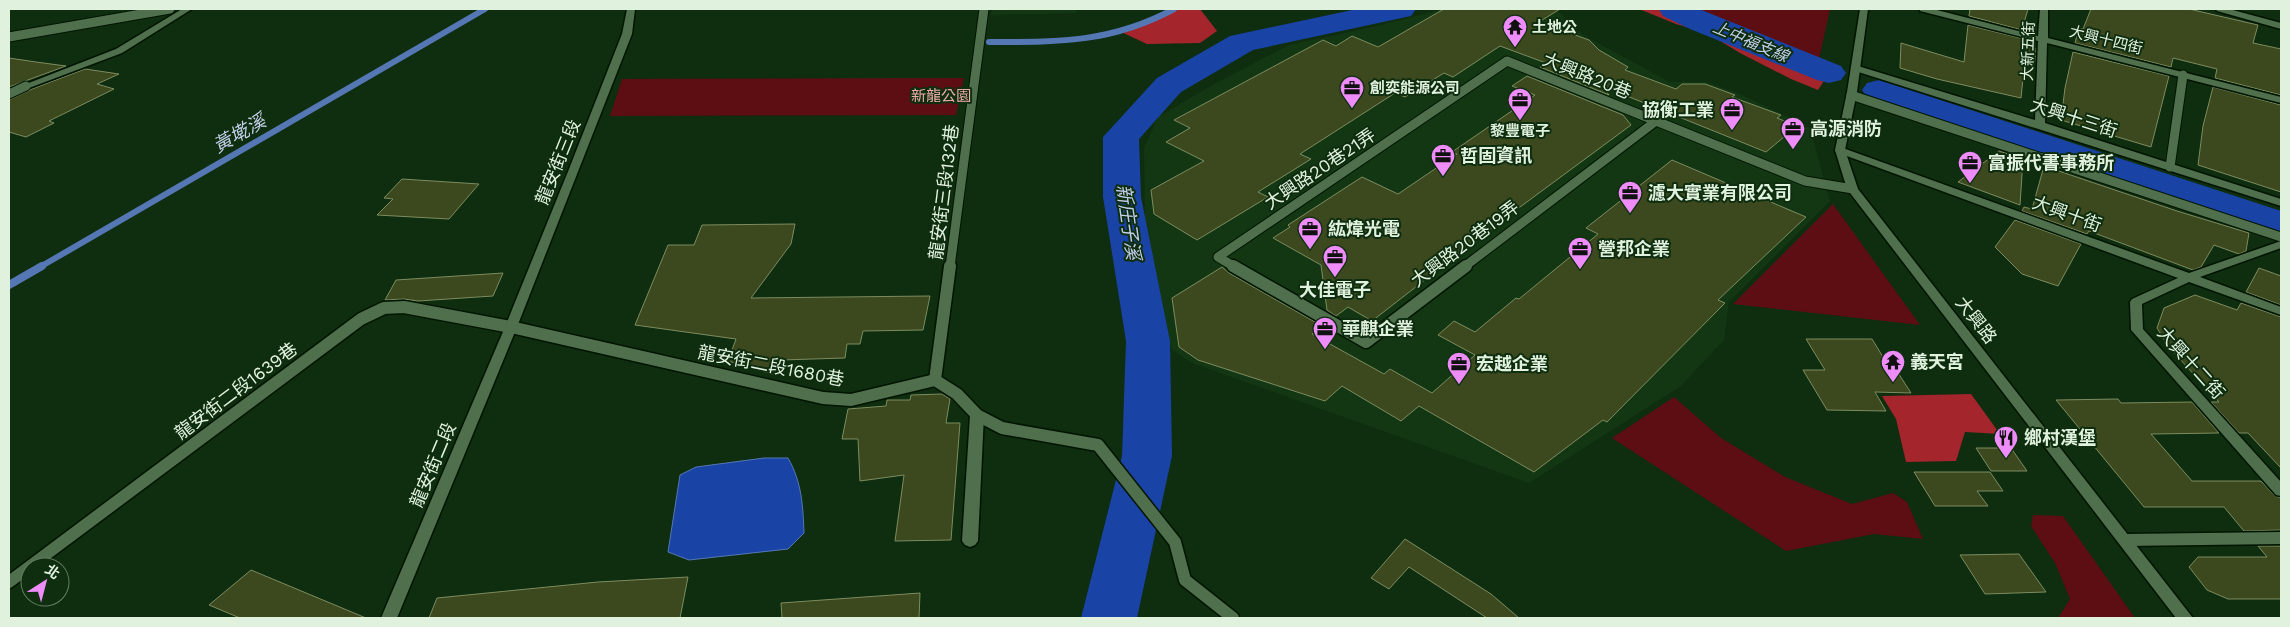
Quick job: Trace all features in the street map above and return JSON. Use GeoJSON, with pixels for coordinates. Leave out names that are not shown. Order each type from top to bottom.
{"type":"FeatureCollection","features":[{"type":"Feature","properties":{"kind":"street"},"geometry":{"type":"LineString","coordinates":[[26,86],[119,51],[188,9]]}},
{"type":"Feature","properties":{"kind":"street","name":"龍安街三段"},"geometry":{"type":"LineString","coordinates":[[511,327],[627,34],[631,9]]}},
{"type":"Feature","properties":{"kind":"street","name":"大興路"},"geometry":{"type":"LineString","coordinates":[[1864,9],[1851,95],[1840,150],[1853,189],[2185,618]]}},
{"type":"Feature","properties":{"kind":"street","name":"大興十四街"},"geometry":{"type":"LineString","coordinates":[[1923,9],[2281,100]]}},
{"type":"Feature","properties":{"kind":"street","name":"大新五街"},"geometry":{"type":"LineString","coordinates":[[2040,125],[2044,9]]}},
{"type":"Feature","properties":{"kind":"street"},"geometry":{"type":"LineString","coordinates":[[2220,9],[2281,26]]}},
{"type":"Feature","properties":{"kind":"street","name":"大興十三街"},"geometry":{"type":"LineString","coordinates":[[1855,68],[2040,125],[2281,203]]}},
{"type":"Feature","properties":{"kind":"street","name":"大興十街"},"geometry":{"type":"LineString","coordinates":[[1840,150],[2281,312]]}},
{"type":"Feature","properties":{"kind":"street","name":"大興十二街"},"geometry":{"type":"LineString","coordinates":[[2281,244],[2189,277],[2136,302],[2137,330],[2281,491]]}},
{"type":"Feature","properties":{"kind":"street","name":"龍安街二段"},"geometry":{"type":"LineString","coordinates":[[389,618],[511,327]]}},
{"type":"Feature","properties":{"kind":"street"},"geometry":{"type":"LineString","coordinates":[[970,540],[977,416]]}},
{"type":"Feature","properties":{"kind":"street"},"geometry":{"type":"LineString","coordinates":[[2125,540],[2280,539]]}},
{"type":"Feature","properties":{"kind":"lane"},"geometry":{"type":"LineString","coordinates":[[9,37],[170,9]]}},
{"type":"Feature","properties":{"kind":"lane","name":"龍安街三段132巷"},"geometry":{"type":"LineString","coordinates":[[936,380],[984,9]]}},
{"type":"Feature","properties":{"kind":"lane","name":"大興路20巷"},"geometry":{"type":"LineString","coordinates":[[1507,61],[1805,181],[1853,189]]}},
{"type":"Feature","properties":{"kind":"lane","name":"大興路20巷21弄"},"geometry":{"type":"LineString","coordinates":[[1290,298],[1218,257],[1507,61]]}},
{"type":"Feature","properties":{"kind":"lane"},"geometry":{"type":"LineString","coordinates":[[2170,167],[2183,75]]}},
{"type":"Feature","properties":{"kind":"lane"},"geometry":{"type":"LineString","coordinates":[[9,84],[26,86]]}},
{"type":"Feature","properties":{"kind":"lane"},"geometry":{"type":"LineString","coordinates":[[9,94],[26,86]]}},
{"type":"Feature","properties":{"kind":"lane"},"geometry":{"type":"LineString","coordinates":[[1851,95],[2281,236]]}},
{"type":"Feature","properties":{"kind":"lane","name":"大興路20巷19弄"},"geometry":{"type":"LineString","coordinates":[[1290,298],[1366,342],[1656,121]]}},
{"type":"Feature","properties":{"kind":"lane","name":"龍安街二段1639巷"},"geometry":{"type":"LineString","coordinates":[[9,582],[361,319],[384,308],[404,307],[511,327]]}},
{"type":"Feature","properties":{"kind":"lane","name":"龍安街二段1680巷"},"geometry":{"type":"LineString","coordinates":[[511,327],[823,398],[851,400],[936,380]]}},
{"type":"Feature","properties":{"kind":"lane"},"geometry":{"type":"LineString","coordinates":[[936,380],[957,394],[977,416],[1002,428],[1098,445],[1175,542],[1185,580],[1233,618]]}},
{"type":"Feature","properties":{"kind":"shaded area"},"geometry":{"type":"Polygon","coordinates":[[[992,9],[1076,9],[1076,13],[991,15],[992,9]]]}},
{"type":"Feature","properties":{"kind":"shaded area"},"geometry":{"type":"Polygon","coordinates":[[[1168,9],[1200,9],[1217,31],[1200,43],[1147,44],[1119,31],[1151,20],[1168,9]]]}},
{"type":"Feature","properties":{"kind":"shaded area"},"geometry":{"type":"Polygon","coordinates":[[[1444,9],[1556,9],[1583,35],[1670,82],[1707,82],[1740,94],[1810,128],[1830,201],[1729,302],[1724,340],[1681,386],[1529,483],[1192,363],[1172,350],[1159,301],[1145,221],[1144,148],[1158,117],[1214,84],[1289,45],[1444,9]]]}},
{"type":"Feature","properties":{"kind":"shaded area"},"geometry":{"type":"Polygon","coordinates":[[[1639,9],[1666,9],[1796,64],[1825,79],[1818,90],[1791,79],[1740,53],[1707,33],[1676,24],[1639,9]]]}},
{"type":"Feature","properties":{"kind":"shaded area"},"geometry":{"type":"Polygon","coordinates":[[[1971,394],[2000,434],[1965,432],[1956,461],[1906,462],[1896,419],[1882,396],[1971,394]]]}},
{"type":"Feature","properties":{"kind":"green space"},"geometry":{"type":"Polygon","coordinates":[[[1689,9],[1830,9],[1819,59],[1689,9]]]}},
{"type":"Feature","properties":{"kind":"green space","name":"新龍公園"},"geometry":{"type":"Polygon","coordinates":[[[964,78],[956,115],[610,116],[622,79],[964,78]]]}},
{"type":"Feature","properties":{"kind":"green space"},"geometry":{"type":"Polygon","coordinates":[[[1833,204],[1920,325],[1733,304],[1833,204]]]}},
{"type":"Feature","properties":{"kind":"green space"},"geometry":{"type":"Polygon","coordinates":[[[1674,397],[1721,438],[1785,477],[1852,504],[1893,493],[1907,502],[1923,539],[1874,534],[1786,551],[1612,438],[1674,397]]]}},
{"type":"Feature","properties":{"kind":"green space"},"geometry":{"type":"Polygon","coordinates":[[[2033,515],[2063,516],[2135,618],[2058,618],[2070,599],[2055,563],[2031,526],[2033,515]]]}},
{"type":"Feature","properties":{"kind":"water"},"geometry":{"type":"Polygon","coordinates":[[[764,458],[788,458],[799,485],[804,533],[788,549],[689,560],[668,552],[680,475],[696,467],[764,458]]]}},
{"type":"Feature","properties":{"kind":"building"},"geometry":{"type":"Polygon","coordinates":[[[1444,9],[1560,9],[1539,22],[1589,40],[1599,50],[1628,67],[1625,70],[1676,89],[1682,84],[1705,84],[1735,95],[1732,97],[1781,115],[1777,118],[1797,126],[1766,152],[1602,86],[1609,95],[1540,67],[1546,63],[1500,46],[1453,77],[1444,73],[1405,97],[1395,93],[1300,154],[1311,159],[1258,192],[1268,197],[1197,240],[1154,214],[1151,190],[1204,161],[1166,142],[1190,128],[1174,120],[1323,40],[1336,46],[1352,36],[1378,47],[1444,9]]]}},
{"type":"Feature","properties":{"kind":"building"},"geometry":{"type":"Polygon","coordinates":[[[1970,9],[2028,9],[2022,30],[1969,16],[1970,9]]]}},
{"type":"Feature","properties":{"kind":"building"},"geometry":{"type":"Polygon","coordinates":[[[2091,9],[2189,9],[2258,25],[2253,43],[2281,49],[2281,95],[2215,78],[2217,69],[2173,58],[2171,67],[2075,43],[2079,28],[2083,29],[2091,9]]]}},
{"type":"Feature","properties":{"kind":"building"},"geometry":{"type":"Polygon","coordinates":[[[1968,25],[2020,38],[2036,49],[2035,61],[2025,59],[2021,98],[1937,79],[1900,68],[1901,43],[1964,62],[1968,25]]]}},
{"type":"Feature","properties":{"kind":"building"},"geometry":{"type":"Polygon","coordinates":[[[2073,52],[2169,76],[2151,147],[2061,120],[2065,88],[2073,52]]]}},
{"type":"Feature","properties":{"kind":"building"},"geometry":{"type":"Polygon","coordinates":[[[9,58],[36,62],[66,66],[9,87],[9,58]]]}},
{"type":"Feature","properties":{"kind":"building"},"geometry":{"type":"Polygon","coordinates":[[[85,69],[119,74],[97,84],[114,89],[49,121],[54,123],[26,137],[9,132],[9,100],[85,69]]]}},
{"type":"Feature","properties":{"kind":"building"},"geometry":{"type":"Polygon","coordinates":[[[1527,76],[1623,115],[1631,125],[1489,230],[1372,321],[1348,307],[1336,316],[1327,310],[1321,265],[1273,238],[1290,227],[1288,225],[1362,177],[1398,194],[1457,154],[1452,152],[1535,95],[1512,86],[1527,76]]]}},
{"type":"Feature","properties":{"kind":"building"},"geometry":{"type":"Polygon","coordinates":[[[2213,87],[2281,105],[2281,192],[2198,165],[2203,126],[2213,87]]]}},
{"type":"Feature","properties":{"kind":"building"},"geometry":{"type":"Polygon","coordinates":[[[1999,151],[2023,159],[2020,205],[1958,182],[1999,151]]]}},
{"type":"Feature","properties":{"kind":"building"},"geometry":{"type":"Polygon","coordinates":[[[1672,160],[1806,217],[1718,300],[1725,303],[1607,422],[1603,420],[1534,472],[1419,406],[1401,421],[1342,386],[1325,401],[1198,360],[1179,347],[1172,298],[1222,267],[1229,273],[1322,326],[1312,334],[1384,374],[1390,369],[1432,393],[1475,355],[1438,335],[1454,321],[1475,332],[1516,298],[1519,299],[1598,234],[1586,228],[1672,160]]]}},
{"type":"Feature","properties":{"kind":"building"},"geometry":{"type":"Polygon","coordinates":[[[2044,166],[2249,233],[2246,251],[2239,254],[2214,245],[2201,267],[2193,270],[2089,231],[2087,234],[2022,211],[2024,207],[2032,209],[2044,166]]]}},
{"type":"Feature","properties":{"kind":"building"},"geometry":{"type":"Polygon","coordinates":[[[402,179],[479,184],[449,219],[377,215],[393,199],[384,198],[402,179]]]}},
{"type":"Feature","properties":{"kind":"building"},"geometry":{"type":"Polygon","coordinates":[[[2015,220],[2081,244],[2058,286],[2022,274],[1995,247],[2015,220]]]}},
{"type":"Feature","properties":{"kind":"building"},"geometry":{"type":"Polygon","coordinates":[[[795,224],[791,244],[751,298],[930,296],[923,330],[863,331],[860,344],[847,344],[845,358],[781,360],[776,375],[728,361],[736,339],[635,325],[668,245],[694,245],[702,225],[795,224]]]}},
{"type":"Feature","properties":{"kind":"building"},"geometry":{"type":"Polygon","coordinates":[[[2259,268],[2281,276],[2281,305],[2246,292],[2259,268]]]}},
{"type":"Feature","properties":{"kind":"building"},"geometry":{"type":"Polygon","coordinates":[[[503,273],[493,296],[418,301],[404,299],[385,300],[396,280],[503,273]]]}},
{"type":"Feature","properties":{"kind":"building"},"geometry":{"type":"Polygon","coordinates":[[[2195,295],[2237,310],[2241,303],[2281,317],[2281,468],[2248,433],[2239,433],[2211,402],[2219,402],[2168,346],[2157,328],[2164,308],[2195,295]]]}},
{"type":"Feature","properties":{"kind":"building"},"geometry":{"type":"Polygon","coordinates":[[[1806,339],[1872,339],[1883,357],[1888,357],[1911,393],[1875,392],[1886,411],[1827,410],[1803,370],[1825,370],[1806,339]]]}},
{"type":"Feature","properties":{"kind":"building"},"geometry":{"type":"Polygon","coordinates":[[[942,394],[950,399],[946,423],[960,423],[951,540],[895,541],[904,475],[860,481],[858,439],[842,439],[848,409],[886,406],[887,400],[910,400],[911,395],[942,394]]]}},
{"type":"Feature","properties":{"kind":"building"},"geometry":{"type":"Polygon","coordinates":[[[2118,399],[2121,403],[2192,402],[2219,433],[2151,434],[2192,481],[2261,481],[2275,496],[2281,498],[2281,530],[2244,531],[2224,507],[2144,507],[2056,400],[2118,399]]]}},
{"type":"Feature","properties":{"kind":"building"},"geometry":{"type":"Polygon","coordinates":[[[1976,448],[2011,448],[2027,471],[1991,471],[1976,448]]]}},
{"type":"Feature","properties":{"kind":"building"},"geometry":{"type":"Polygon","coordinates":[[[1914,472],[1990,472],[2003,491],[1977,491],[1988,506],[1935,506],[1914,472]]]}},
{"type":"Feature","properties":{"kind":"building"},"geometry":{"type":"Polygon","coordinates":[[[1405,539],[1491,594],[1519,618],[1487,618],[1409,567],[1389,589],[1371,578],[1405,539]]]}},
{"type":"Feature","properties":{"kind":"building"},"geometry":{"type":"Polygon","coordinates":[[[2258,546],[2281,546],[2281,599],[2228,599],[2207,590],[2189,567],[2198,557],[2267,557],[2258,546]]]}},
{"type":"Feature","properties":{"kind":"building"},"geometry":{"type":"Polygon","coordinates":[[[2019,554],[2046,592],[1985,594],[1960,555],[2019,554]]]}},
{"type":"Feature","properties":{"kind":"building"},"geometry":{"type":"Polygon","coordinates":[[[251,570],[366,618],[240,618],[209,605],[251,570]]]}},
{"type":"Feature","properties":{"kind":"building"},"geometry":{"type":"Polygon","coordinates":[[[688,577],[680,618],[429,618],[437,598],[598,582],[688,577]]]}},
{"type":"Feature","properties":{"kind":"building"},"geometry":{"type":"Polygon","coordinates":[[[920,593],[919,618],[782,618],[781,603],[920,593]]]}},
{"type":"Feature","properties":{"kind":"waterway","name":"黃墘溪"},"geometry":{"type":"LineString","coordinates":[[40,267],[485,9]]}},
{"type":"Feature","properties":{"kind":"waterway"},"geometry":{"type":"LineString","coordinates":[[989,42],[1038,42],[1084,38],[1128,28],[1174,9]]}},
{"type":"Feature","properties":{"kind":"waterway","name":"新庄子溪"},"geometry":{"type":"LineString","coordinates":[[1109,618],[1147,456],[1148,341],[1122,197],[1121,137],[1169,85],[1242,43],[1400,9]]}},
{"type":"Feature","properties":{"kind":"waterway","name":"上中福支線"},"geometry":{"type":"LineString","coordinates":[[1674,9],[1701,22],[1829,73]]}},
{"type":"Feature","properties":{"kind":"waterway"},"geometry":{"type":"LineString","coordinates":[[1879,90],[2281,224]]}},
{"type":"Feature","properties":{"kind":"waterway","name":"黃墘溪"},"geometry":{"type":"LineString","coordinates":[[9,285],[42,266]]}},
{"type":"Feature","properties":{"kind":"place","name":"土地公"},"geometry":{"type":"Point","coordinates":[1515,48]}},
{"type":"Feature","properties":{"kind":"place","name":"創奕能源公司"},"geometry":{"type":"Point","coordinates":[1352,109]}},
{"type":"Feature","properties":{"kind":"place","name":"黎豐電子"},"geometry":{"type":"Point","coordinates":[1520,121]}},
{"type":"Feature","properties":{"kind":"place","name":"協衡工業"},"geometry":{"type":"Point","coordinates":[1732,131]}},
{"type":"Feature","properties":{"kind":"place","name":"高源消防"},"geometry":{"type":"Point","coordinates":[1793,150]}},
{"type":"Feature","properties":{"kind":"place","name":"哲固資訊"},"geometry":{"type":"Point","coordinates":[1443,177]}},
{"type":"Feature","properties":{"kind":"place","name":"富振代書事務所"},"geometry":{"type":"Point","coordinates":[1970,184]}},
{"type":"Feature","properties":{"kind":"place","name":"濾大實業有限公司"},"geometry":{"type":"Point","coordinates":[1630,214]}},
{"type":"Feature","properties":{"kind":"place","name":"紘煒光電"},"geometry":{"type":"Point","coordinates":[1310,250]}},
{"type":"Feature","properties":{"kind":"place","name":"營邦企業"},"geometry":{"type":"Point","coordinates":[1580,270]}},
{"type":"Feature","properties":{"kind":"place","name":"大佳電子"},"geometry":{"type":"Point","coordinates":[1335,278]}},
{"type":"Feature","properties":{"kind":"place","name":"華麒企業"},"geometry":{"type":"Point","coordinates":[1325,350]}},
{"type":"Feature","properties":{"kind":"place","name":"義天宮"},"geometry":{"type":"Point","coordinates":[1893,383]}},
{"type":"Feature","properties":{"kind":"place","name":"宏越企業"},"geometry":{"type":"Point","coordinates":[1459,385]}},
{"type":"Feature","properties":{"kind":"place","name":"鄉村漢堡"},"geometry":{"type":"Point","coordinates":[2006,459]}}]}
